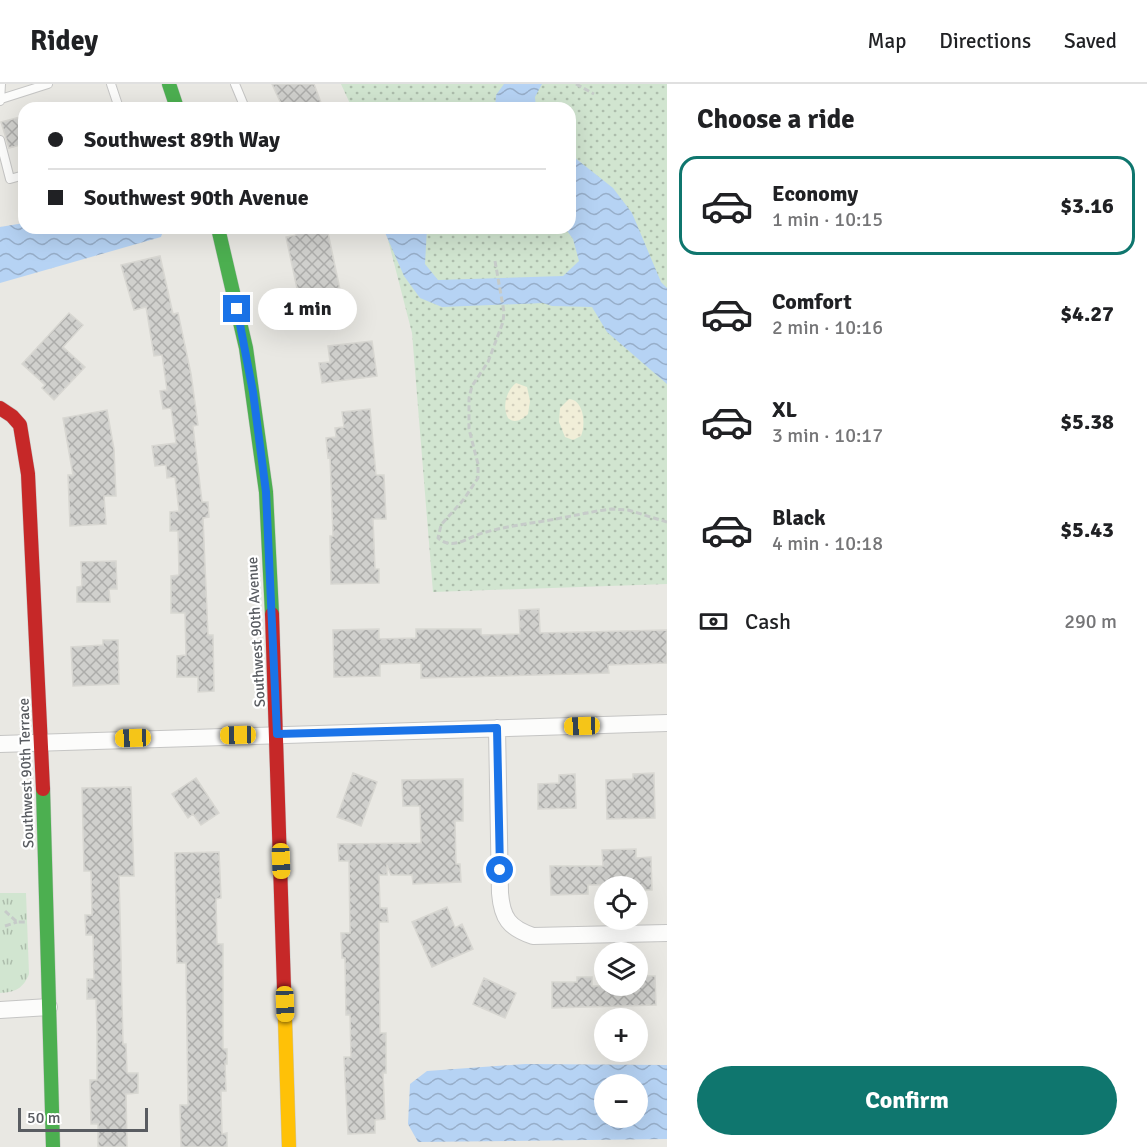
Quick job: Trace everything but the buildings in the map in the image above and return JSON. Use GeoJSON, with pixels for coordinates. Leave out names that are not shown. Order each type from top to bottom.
{"type":"FeatureCollection","features":[{"type":"Feature","properties":{"kind":"street"},"geometry":{"type":"LineString","coordinates":[[169,84],[175,102]]}},
{"type":"Feature","properties":{"kind":"street","name":"Southwest 90th Avenue"},"geometry":{"type":"LineString","coordinates":[[219,234],[246,348],[266,492],[277,734],[289,1147]]}},
{"type":"Feature","properties":{"kind":"street","name":"Southwest 90th Terrace"},"geometry":{"type":"LineString","coordinates":[[0,408],[20,425],[26,462],[42,741],[53,1147]]}},
{"type":"Feature","properties":{"kind":"street"},"geometry":{"type":"LineString","coordinates":[[0,744],[667,723]]}},
{"type":"Feature","properties":{"kind":"street"},"geometry":{"type":"LineString","coordinates":[[497,728],[501,904],[505,917],[514,927],[528,934],[543,936],[667,933]]}},
{"type":"Feature","properties":{"kind":"street"},"geometry":{"type":"LineString","coordinates":[[0,1010],[50,1007]]}},
{"type":"Feature","properties":{"kind":"lane"},"geometry":{"type":"LineString","coordinates":[[1,84],[1,100],[48,84]]}},
{"type":"Feature","properties":{"kind":"lane"},"geometry":{"type":"LineString","coordinates":[[111,84],[117,102]]}},
{"type":"Feature","properties":{"kind":"lane"},"geometry":{"type":"LineString","coordinates":[[235,84],[242,102]]}},
{"type":"Feature","properties":{"kind":"lane"},"geometry":{"type":"LineString","coordinates":[[0,140],[10,179],[18,177]]}},
{"type":"Feature","properties":{"kind":"path"},"geometry":{"type":"LineString","coordinates":[[576,84],[594,94]]}},
{"type":"Feature","properties":{"kind":"path"},"geometry":{"type":"LineString","coordinates":[[495,261],[504,312],[503,322],[488,362],[472,386],[469,398],[469,429],[478,464],[478,478],[464,499],[441,525],[438,538],[443,543],[458,543],[482,533],[510,526],[612,509],[628,510],[667,522]]}},
{"type":"Feature","properties":{"kind":"path"},"geometry":{"type":"LineString","coordinates":[[5,910],[17,922]]}},
{"type":"Feature","properties":{"kind":"path"},"geometry":{"type":"LineString","coordinates":[[5,926],[27,922]]}},
{"type":"Feature","properties":{"kind":"green space"},"geometry":{"type":"Polygon","coordinates":[[[341,84],[667,84],[667,584],[433,592],[412,333],[387,234],[576,234],[576,102],[349,102],[341,84]]]}},
{"type":"Feature","properties":{"kind":"green space"},"geometry":{"type":"Polygon","coordinates":[[[0,893],[26,893],[29,974],[18,989],[0,993],[0,893]]]}},
{"type":"Feature","properties":{"kind":"sand"},"geometry":{"type":"Polygon","coordinates":[[[516,383],[527,387],[530,401],[528,414],[515,421],[508,418],[505,404],[507,395],[516,383]]]}},
{"type":"Feature","properties":{"kind":"sand"},"geometry":{"type":"Polygon","coordinates":[[[569,399],[574,400],[581,408],[583,419],[581,436],[573,440],[565,437],[559,422],[560,408],[569,399]]]}},
{"type":"Feature","properties":{"kind":"water"},"geometry":{"type":"Polygon","coordinates":[[[504,84],[542,84],[535,97],[535,102],[495,102],[496,95],[504,84]]]}},
{"type":"Feature","properties":{"kind":"water"},"geometry":{"type":"Polygon","coordinates":[[[576,159],[613,188],[632,213],[661,282],[667,288],[667,384],[607,332],[592,307],[552,306],[543,303],[442,307],[420,298],[404,276],[386,234],[427,234],[425,264],[438,280],[563,276],[579,261],[569,234],[576,234],[576,159]]]}},
{"type":"Feature","properties":{"kind":"water"},"geometry":{"type":"Polygon","coordinates":[[[18,224],[18,234],[162,234],[161,237],[0,283],[0,227],[18,224]]]}},
{"type":"Feature","properties":{"kind":"water"},"geometry":{"type":"Polygon","coordinates":[[[525,1064],[667,1065],[667,1139],[418,1142],[408,1124],[410,1084],[427,1071],[525,1064]]]}},
{"type":"Feature","properties":{"kind":"traffic: fast"},"geometry":{"type":"LineString","coordinates":[[169,84],[175,102]]}},
{"type":"Feature","properties":{"kind":"traffic: fast"},"geometry":{"type":"LineString","coordinates":[[219,234],[246,348],[266,492],[272,614]]}},
{"type":"Feature","properties":{"kind":"traffic: fast"},"geometry":{"type":"LineString","coordinates":[[43,789],[53,1147]]}},
{"type":"Feature","properties":{"kind":"traffic: slow"},"geometry":{"type":"LineString","coordinates":[[284,988],[289,1147]]}},
{"type":"Feature","properties":{"kind":"traffic: jam"},"geometry":{"type":"LineString","coordinates":[[0,408],[20,425],[28,474],[43,789]]}},
{"type":"Feature","properties":{"kind":"traffic: jam"},"geometry":{"type":"LineString","coordinates":[[272,614],[284,988]]}},
{"type":"Feature","properties":{"kind":"route"},"geometry":{"type":"LineString","coordinates":[[237,309],[253,392],[266,492],[277,734],[497,728],[500,870]]}}]}
